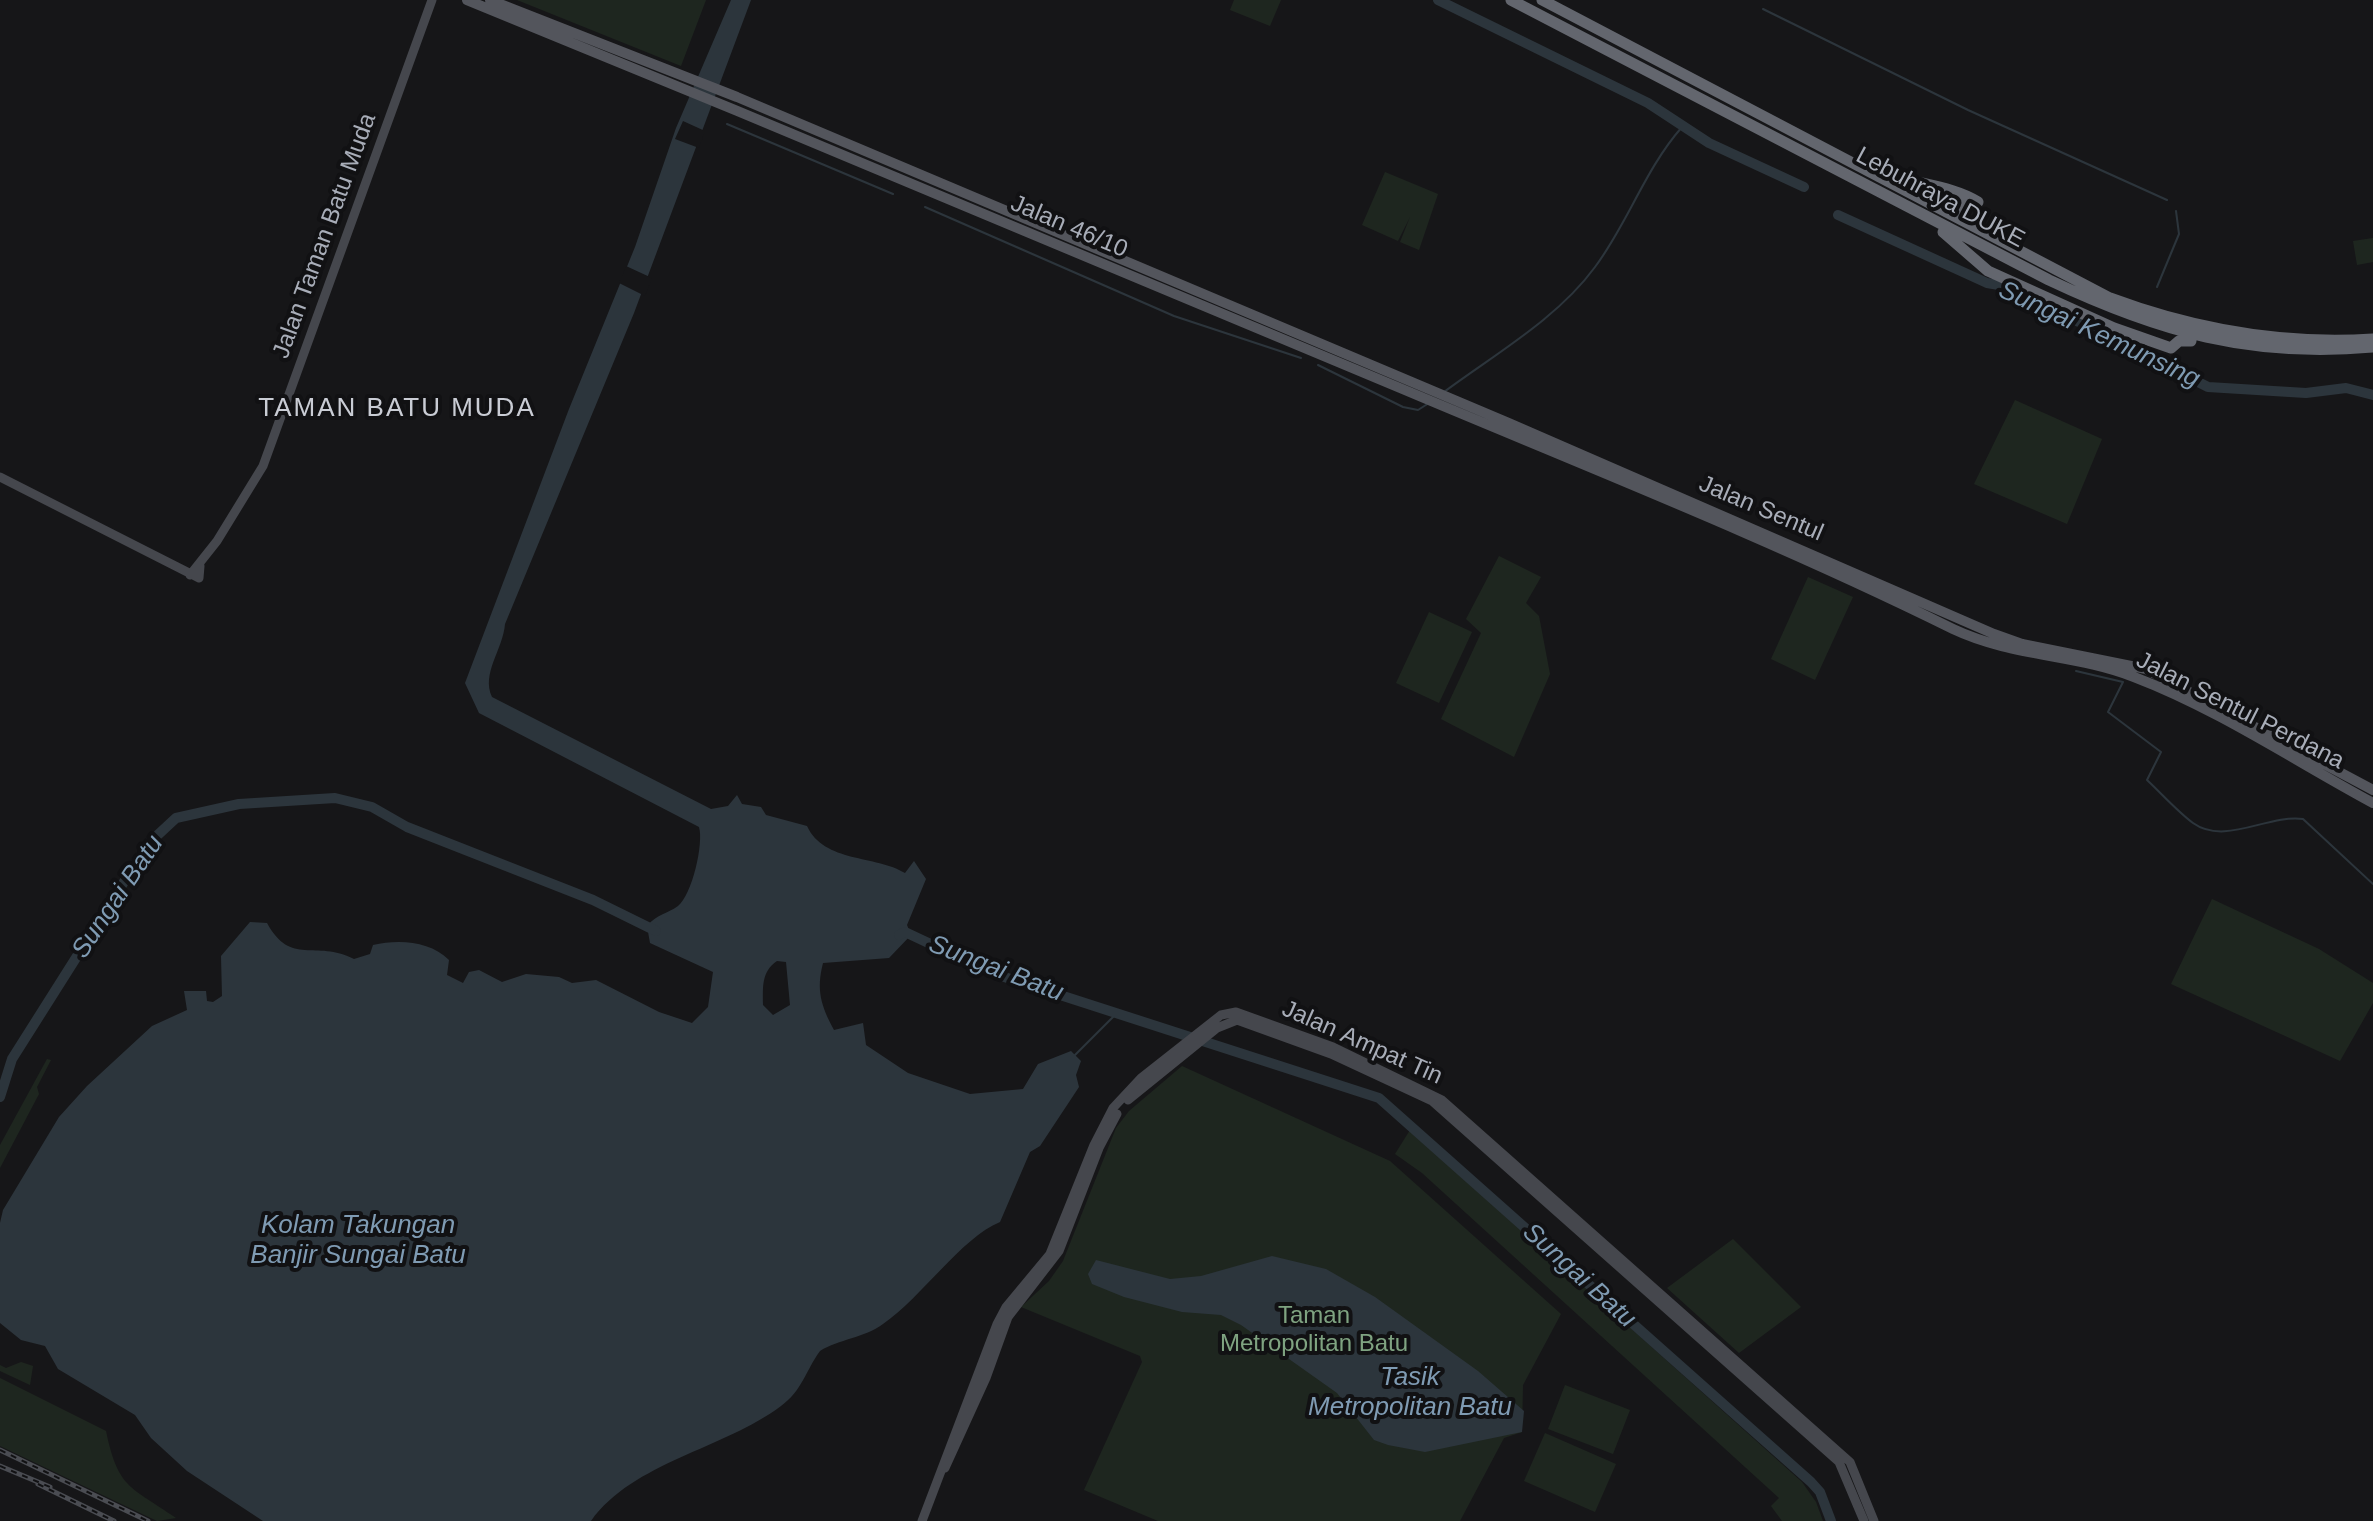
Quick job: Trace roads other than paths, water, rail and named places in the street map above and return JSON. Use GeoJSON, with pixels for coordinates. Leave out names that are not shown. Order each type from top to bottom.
{"type":"FeatureCollection","features":[{"type":"Feature","properties":{"kind":"highway","name":"Lebuhraya DUKE"},"geometry":{"type":"LineString","coordinates":[[1511,0],[1973,227],[2110,298],[2163,318],[2254,337],[2373,339]]}},
{"type":"Feature","properties":{"kind":"highway","name":"Lebuhraya DUKE"},"geometry":{"type":"LineString","coordinates":[[1542,0],[2103,306],[2178,332],[2251,347],[2299,351],[2373,347]]}},
{"type":"Feature","properties":{"kind":"highway"},"geometry":{"type":"LineString","coordinates":[[1844,164],[1965,195],[1978,202],[1964,202],[1958,212],[1973,227]]}},
{"type":"Feature","properties":{"kind":"highway"},"geometry":{"type":"LineString","coordinates":[[1844,164],[1954,238],[1986,270],[2114,328],[2171,348],[2182,340],[2238,350],[2251,347]]}},
{"type":"Feature","properties":{"kind":"highway"},"geometry":{"type":"LineString","coordinates":[[2268,357],[2299,351]]}},
{"type":"Feature","properties":{"kind":"main road","name":"Jalan 46/10"},"geometry":{"type":"LineString","coordinates":[[467,0],[722,97],[1426,393],[1654,496]]}},
{"type":"Feature","properties":{"kind":"main road","name":"Jalan 46/10"},"geometry":{"type":"LineString","coordinates":[[490,0],[694,86]]}},
{"type":"Feature","properties":{"kind":"main road","name":"Jalan 46/10"},"geometry":{"type":"LineString","coordinates":[[1448,403],[1632,476]]}},
{"type":"Feature","properties":{"kind":"main road","name":"Jalan Sentul"},"geometry":{"type":"LineString","coordinates":[[1632,476],[1916,598]]}},
{"type":"Feature","properties":{"kind":"main road","name":"Jalan Sentul"},"geometry":{"type":"LineString","coordinates":[[1654,496],[1898,601]]}},
{"type":"Feature","properties":{"kind":"main road"},"geometry":{"type":"LineString","coordinates":[[1916,598],[1925,614]]}},
{"type":"Feature","properties":{"kind":"main road"},"geometry":{"type":"LineString","coordinates":[[1898,601],[1916,598],[1944,618]]}},
{"type":"Feature","properties":{"kind":"main road"},"geometry":{"type":"LineString","coordinates":[[1898,601],[1925,614],[1944,618]]}},
{"type":"Feature","properties":{"kind":"main road","name":"Jalan Sentul Perdana"},"geometry":{"type":"LineString","coordinates":[[1944,618],[1959,617],[2022,644],[2143,670],[2373,790]]}},
{"type":"Feature","properties":{"kind":"main road","name":"Jalan Sentul Perdana"},"geometry":{"type":"LineString","coordinates":[[1944,618],[2011,650],[2126,673],[2373,803]]}},
{"type":"Feature","properties":{"kind":"main road"},"geometry":{"type":"LineString","coordinates":[[2126,673],[2143,670],[2151,684]]}},
{"type":"Feature","properties":{"kind":"street","name":"Jalan Taman Batu Muda"},"geometry":{"type":"LineString","coordinates":[[0,477],[194,576],[263,466],[432,0]]}},
{"type":"Feature","properties":{"kind":"street","name":"Jalan Ampat Tin"},"geometry":{"type":"LineString","coordinates":[[922,1521],[948,1464],[1009,1308],[1059,1251],[1099,1148],[1125,1099],[1227,1013],[1250,1016],[1333,1047],[1434,1095],[1519,1165],[1850,1462],[1874,1521]]}},
{"type":"Feature","properties":{"kind":"street","name":"Jalan Ampat Tin"},"geometry":{"type":"LineString","coordinates":[[1209,1029],[1226,1022],[1243,1021],[1331,1054],[1432,1101],[1839,1462],[1851,1483],[1864,1521]]}},
{"type":"Feature","properties":{"kind":"street"},"geometry":{"type":"LineString","coordinates":[[1741,1365],[1741,1371],[1760,1393]]}},
{"type":"Feature","properties":{"kind":"water","name":"Kolam Takungan Banjir Sungai Batu"},"geometry":{"type":"Polygon","coordinates":[[[731,0],[751,0],[634,313],[505,624],[489,679],[492,697],[711,809],[728,806],[737,795],[742,804],[761,807],[766,815],[807,826],[815,838],[838,852],[905,873],[914,861],[926,879],[907,925],[911,935],[889,958],[823,963],[821,998],[834,1030],[863,1023],[866,1045],[908,1073],[970,1094],[1023,1089],[1038,1064],[1071,1051],[1081,1061],[1076,1075],[1079,1087],[1040,1146],[1030,1152],[1000,1222],[956,1254],[898,1313],[868,1332],[820,1351],[799,1387],[781,1406],[733,1434],[630,1484],[591,1521],[263,1521],[187,1471],[151,1438],[135,1415],[58,1369],[45,1346],[21,1340],[0,1323],[0,1223],[3,1210],[59,1117],[87,1086],[152,1026],[187,1010],[184,991],[206,991],[207,1001],[213,1002],[222,996],[221,956],[250,922],[267,923],[276,936],[295,948],[327,951],[354,959],[370,954],[373,945],[403,942],[423,945],[449,960],[447,975],[463,983],[469,972],[479,970],[502,982],[526,974],[559,977],[572,983],[596,980],[659,1012],[692,1023],[708,1007],[713,972],[650,943],[647,926],[678,906],[688,891],[698,856],[699,827],[479,713],[465,683],[569,409],[635,247],[676,128],[731,0]],[[777,961],[772,965],[764,980],[763,1005],[773,1015],[790,1005],[786,962],[777,961]]]}},
{"type":"Feature","properties":{"kind":"water","name":"Tasik Metropolitan Batu"},"geometry":{"type":"Polygon","coordinates":[[[1272,1256],[1326,1269],[1375,1297],[1478,1371],[1524,1411],[1522,1432],[1425,1452],[1374,1440],[1337,1393],[1241,1325],[1221,1315],[1182,1312],[1124,1297],[1092,1284],[1088,1274],[1096,1260],[1170,1279],[1201,1276],[1272,1256]]]}},
{"type":"Feature","properties":{"kind":"waterway","name":"Sungai Kemunsing"},"geometry":{"type":"LineString","coordinates":[[1438,0],[1648,103],[1709,143],[1804,187]]}},
{"type":"Feature","properties":{"kind":"waterway"},"geometry":{"type":"LineString","coordinates":[[1763,9],[1968,110],[2167,200]]}},
{"type":"Feature","properties":{"kind":"waterway"},"geometry":{"type":"LineString","coordinates":[[727,124],[893,194]]}},
{"type":"Feature","properties":{"kind":"waterway"},"geometry":{"type":"LineString","coordinates":[[1444,392],[1524,335],[1580,286],[1607,250],[1657,160],[1682,127]]}},
{"type":"Feature","properties":{"kind":"waterway"},"geometry":{"type":"LineString","coordinates":[[925,207],[1174,316],[1301,358]]}},
{"type":"Feature","properties":{"kind":"waterway"},"geometry":{"type":"LineString","coordinates":[[2157,287],[2179,234],[2176,211]]}},
{"type":"Feature","properties":{"kind":"waterway","name":"Sungai Kemunsing"},"geometry":{"type":"LineString","coordinates":[[1838,215],[1987,283],[2005,286],[2048,313],[2073,319],[2208,387],[2306,393],[2346,388],[2373,395]]}},
{"type":"Feature","properties":{"kind":"waterway"},"geometry":{"type":"LineString","coordinates":[[1318,365],[1403,407],[1418,410],[1429,403]]}},
{"type":"Feature","properties":{"kind":"waterway"},"geometry":{"type":"LineString","coordinates":[[2076,671],[2123,682],[2108,712],[2161,752],[2147,780],[2193,823],[2205,829],[2233,831],[2276,821],[2303,819],[2373,884]]}},
{"type":"Feature","properties":{"kind":"waterway","name":"Sungai Batu"},"geometry":{"type":"LineString","coordinates":[[0,1097],[12,1059],[148,844],[176,818],[239,804],[335,798],[372,807],[407,827],[593,900],[656,931]]}},
{"type":"Feature","properties":{"kind":"waterway","name":"Sungai Batu"},"geometry":{"type":"LineString","coordinates":[[899,935],[905,932],[992,973],[1379,1098],[1811,1482],[1820,1492],[1831,1521]]}},
{"type":"Feature","properties":{"kind":"waterway"},"geometry":{"type":"LineString","coordinates":[[1075,1055],[1116,1014]]}},
{"type":"Feature","properties":{"kind":"railway"},"geometry":{"type":"LineString","coordinates":[[0,1450],[148,1521]]}},
{"type":"Feature","properties":{"kind":"railway"},"geometry":{"type":"LineString","coordinates":[[0,1466],[50,1487]]}},
{"type":"Feature","properties":{"kind":"railway"},"geometry":{"type":"LineString","coordinates":[[38,1484],[114,1521]]}},
{"type":"Feature","properties":{"kind":"district","name":"TAMAN BATU MUDA"},"geometry":{"type":"Point","coordinates":[397,409]}},
{"type":"Feature","properties":{"kind":"park label","name":"Taman Metropolitan Batu"},"geometry":{"type":"Point","coordinates":[1314,1330]}}]}
